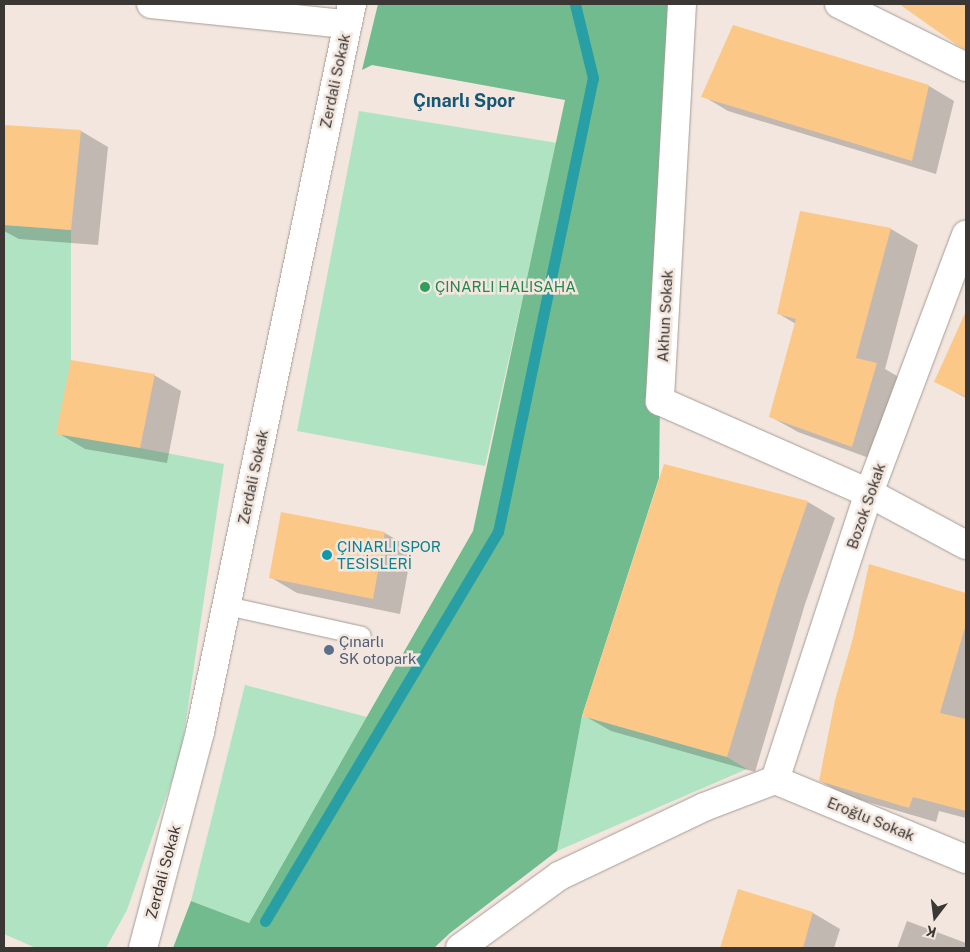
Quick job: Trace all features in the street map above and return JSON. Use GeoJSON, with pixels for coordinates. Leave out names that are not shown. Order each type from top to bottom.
{"type":"FeatureCollection","features":[{"type":"Feature","properties":{"kind":"street"},"geometry":{"type":"LineString","coordinates":[[151,4],[349,14]]}},
{"type":"Feature","properties":{"kind":"street","name":"Akhun Sokak"},"geometry":{"type":"LineString","coordinates":[[682,4],[660,401],[870,492]]}},
{"type":"Feature","properties":{"kind":"street"},"geometry":{"type":"LineString","coordinates":[[839,4],[966,68]]}},
{"type":"Feature","properties":{"kind":"street","name":"Zerdali Sokak"},"geometry":{"type":"LineString","coordinates":[[142,948],[200,732],[349,14]]}},
{"type":"Feature","properties":{"kind":"street","name":"Bozok Sokak"},"geometry":{"type":"LineString","coordinates":[[775,780],[870,492],[965,241]]}},
{"type":"Feature","properties":{"kind":"street"},"geometry":{"type":"LineString","coordinates":[[870,492],[966,545]]}},
{"type":"Feature","properties":{"kind":"street"},"geometry":{"type":"LineString","coordinates":[[460,948],[559,876],[704,807],[775,780]]}},
{"type":"Feature","properties":{"kind":"street","name":"Eroğlu Sokak"},"geometry":{"type":"LineString","coordinates":[[775,780],[966,859]]}},
{"type":"Feature","properties":{"kind":"lane"},"geometry":{"type":"LineString","coordinates":[[226,606],[362,636]]}},
{"type":"Feature","properties":{"kind":"green space"},"geometry":{"type":"Polygon","coordinates":[[[378,4],[682,4],[660,401],[659,478],[582,716],[557,851],[450,933],[434,948],[173,948],[191,901],[249,923],[473,531],[565,100],[372,65],[362,70],[378,4]]]}},
{"type":"Feature","properties":{"kind":"green space","name":"ÇINARLI HALISAHA"},"geometry":{"type":"Polygon","coordinates":[[[359,111],[557,143],[485,466],[297,431],[359,111]]]}},
{"type":"Feature","properties":{"kind":"green space"},"geometry":{"type":"Polygon","coordinates":[[[4,225],[71,230],[71,360],[140,448],[224,464],[181,754],[127,910],[106,948],[36,948],[4,934],[4,225]]]}},
{"type":"Feature","properties":{"kind":"green space"},"geometry":{"type":"Polygon","coordinates":[[[245,685],[367,717],[249,923],[191,901],[245,685]]]}},
{"type":"Feature","properties":{"kind":"green space"},"geometry":{"type":"Polygon","coordinates":[[[582,716],[727,757],[747,769],[557,851],[582,716]]]}},
{"type":"Feature","properties":{"kind":"building"},"geometry":{"type":"Polygon","coordinates":[[[899,4],[966,4],[966,50],[957,45],[899,4]]]}},
{"type":"Feature","properties":{"kind":"building"},"geometry":{"type":"Polygon","coordinates":[[[733,25],[929,85],[912,161],[701,97],[733,25]]]}},
{"type":"Feature","properties":{"kind":"building"},"geometry":{"type":"Polygon","coordinates":[[[4,125],[81,130],[71,230],[4,225],[4,125]]]}},
{"type":"Feature","properties":{"kind":"building"},"geometry":{"type":"Polygon","coordinates":[[[800,211],[891,228],[856,358],[877,363],[852,447],[769,417],[796,319],[777,314],[800,211]]]}},
{"type":"Feature","properties":{"kind":"building"},"geometry":{"type":"Polygon","coordinates":[[[966,311],[966,397],[934,382],[966,311]]]}},
{"type":"Feature","properties":{"kind":"building"},"geometry":{"type":"Polygon","coordinates":[[[71,360],[155,374],[140,448],[56,434],[71,360]]]}},
{"type":"Feature","properties":{"kind":"building"},"geometry":{"type":"Polygon","coordinates":[[[664,464],[808,501],[778,588],[727,757],[582,716],[664,464]]]}},
{"type":"Feature","properties":{"kind":"building","name":"ÇINARLI SPOR TESİSLERİ"},"geometry":{"type":"Polygon","coordinates":[[[281,512],[385,532],[373,599],[269,578],[281,512]]]}},
{"type":"Feature","properties":{"kind":"building"},"geometry":{"type":"Polygon","coordinates":[[[869,564],[966,593],[966,624],[940,713],[966,719],[966,811],[913,797],[909,808],[819,781],[835,700],[853,638],[869,564]]]}},
{"type":"Feature","properties":{"kind":"building"},"geometry":{"type":"Polygon","coordinates":[[[738,889],[813,912],[803,948],[720,948],[738,889]]]}},
{"type":"Feature","properties":{"kind":"waterway"},"geometry":{"type":"LineString","coordinates":[[265,921],[498,532],[593,78],[575,4]]}},
{"type":"Feature","properties":{"kind":"place","name":"ÇINARLI HALISAHA"},"geometry":{"type":"Point","coordinates":[425,287]}},
{"type":"Feature","properties":{"kind":"place","name":"ÇINARLI SPOR TESİSLERİ"},"geometry":{"type":"Point","coordinates":[327,555]}},
{"type":"Feature","properties":{"kind":"place","name":"Çınarlı SK otopark"},"geometry":{"type":"Point","coordinates":[329,650]}},
{"type":"Feature","properties":{"kind":"district","name":"Çınarlı Spor"},"geometry":{"type":"Point","coordinates":[464,101]}}]}
